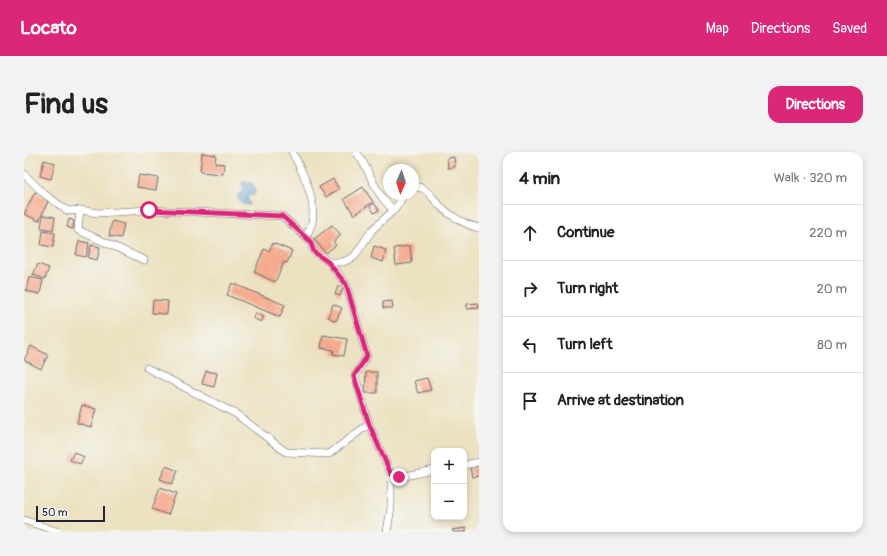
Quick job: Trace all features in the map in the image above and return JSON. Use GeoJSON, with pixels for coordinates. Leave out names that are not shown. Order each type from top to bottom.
{"type":"FeatureCollection","features":[{"type":"Feature","properties":{"kind":"street"},"geometry":{"type":"LineString","coordinates":[[292,152],[302,170],[311,198],[312,221],[306,236]]}},
{"type":"Feature","properties":{"kind":"street"},"geometry":{"type":"LineString","coordinates":[[356,152],[366,164],[377,193],[383,202],[394,210]]}},
{"type":"Feature","properties":{"kind":"street"},"geometry":{"type":"LineString","coordinates":[[24,174],[44,193],[68,211],[80,210],[98,213],[149,210],[282,216],[306,236],[310,241],[314,252],[328,262],[346,284],[367,356],[354,376],[369,424],[391,476],[392,507],[387,532]]}},
{"type":"Feature","properties":{"kind":"street"},"geometry":{"type":"LineString","coordinates":[[419,186],[424,189],[449,213],[463,222],[479,228]]}},
{"type":"Feature","properties":{"kind":"street"},"geometry":{"type":"LineString","coordinates":[[328,262],[343,262],[354,257],[372,230],[394,210],[400,200]]}},
{"type":"Feature","properties":{"kind":"street"},"geometry":{"type":"LineString","coordinates":[[80,210],[78,230],[144,260]]}},
{"type":"Feature","properties":{"kind":"street"},"geometry":{"type":"LineString","coordinates":[[147,368],[236,414],[286,452],[329,454],[369,424]]}},
{"type":"Feature","properties":{"kind":"street"},"geometry":{"type":"LineString","coordinates":[[467,464],[479,462]]}},
{"type":"Feature","properties":{"kind":"street"},"geometry":{"type":"LineString","coordinates":[[391,476],[399,477],[431,471]]}},
{"type":"Feature","properties":{"kind":"street"},"geometry":{"type":"LineString","coordinates":[[24,520],[59,532]]}},
{"type":"Feature","properties":{"kind":"water"},"geometry":{"type":"Polygon","coordinates":[[[242,182],[252,183],[256,190],[254,195],[247,196],[250,205],[242,204],[237,196],[244,190],[242,182]]]}},
{"type":"Feature","properties":{"kind":"building"},"geometry":{"type":"Polygon","coordinates":[[[202,153],[216,155],[215,163],[224,164],[223,174],[200,172],[202,153]]]}},
{"type":"Feature","properties":{"kind":"building"},"geometry":{"type":"Polygon","coordinates":[[[454,157],[455,167],[448,168],[447,158],[454,157]]]}},
{"type":"Feature","properties":{"kind":"building"},"geometry":{"type":"Polygon","coordinates":[[[44,160],[55,163],[51,179],[40,176],[44,160]]]}},
{"type":"Feature","properties":{"kind":"building"},"geometry":{"type":"Polygon","coordinates":[[[139,175],[158,178],[156,190],[137,187],[139,175]]]}},
{"type":"Feature","properties":{"kind":"building"},"geometry":{"type":"Polygon","coordinates":[[[333,179],[339,189],[326,197],[319,187],[333,179]]]}},
{"type":"Feature","properties":{"kind":"building"},"geometry":{"type":"Polygon","coordinates":[[[363,187],[373,202],[354,215],[344,199],[363,187]]]}},
{"type":"Feature","properties":{"kind":"building"},"geometry":{"type":"Polygon","coordinates":[[[35,192],[49,199],[39,221],[24,214],[35,192]]]}},
{"type":"Feature","properties":{"kind":"building"},"geometry":{"type":"Polygon","coordinates":[[[374,203],[379,210],[374,213],[370,206],[374,203]]]}},
{"type":"Feature","properties":{"kind":"building"},"geometry":{"type":"Polygon","coordinates":[[[43,215],[55,217],[53,230],[41,228],[43,215]]]}},
{"type":"Feature","properties":{"kind":"building"},"geometry":{"type":"Polygon","coordinates":[[[69,219],[74,221],[73,229],[67,227],[69,219]]]}},
{"type":"Feature","properties":{"kind":"building"},"geometry":{"type":"Polygon","coordinates":[[[112,221],[124,224],[121,238],[109,236],[112,221]]]}},
{"type":"Feature","properties":{"kind":"building"},"geometry":{"type":"Polygon","coordinates":[[[332,225],[341,235],[333,242],[336,245],[326,253],[314,239],[332,225]]]}},
{"type":"Feature","properties":{"kind":"building"},"geometry":{"type":"Polygon","coordinates":[[[43,231],[55,233],[53,247],[41,245],[43,231]]]}},
{"type":"Feature","properties":{"kind":"building"},"geometry":{"type":"Polygon","coordinates":[[[79,241],[89,243],[86,257],[76,255],[79,241]]]}},
{"type":"Feature","properties":{"kind":"building"},"geometry":{"type":"Polygon","coordinates":[[[273,243],[292,251],[287,263],[284,262],[275,282],[254,272],[264,249],[269,251],[273,243]]]}},
{"type":"Feature","properties":{"kind":"building"},"geometry":{"type":"Polygon","coordinates":[[[91,245],[100,247],[97,260],[88,258],[91,245]]]}},
{"type":"Feature","properties":{"kind":"building"},"geometry":{"type":"Polygon","coordinates":[[[374,246],[386,250],[383,262],[371,258],[374,246]]]}},
{"type":"Feature","properties":{"kind":"building"},"geometry":{"type":"Polygon","coordinates":[[[410,246],[412,263],[396,265],[394,248],[410,246]]]}},
{"type":"Feature","properties":{"kind":"building"},"geometry":{"type":"Polygon","coordinates":[[[38,264],[49,268],[45,279],[33,275],[38,264]]]}},
{"type":"Feature","properties":{"kind":"building"},"geometry":{"type":"Polygon","coordinates":[[[29,277],[43,280],[40,294],[26,291],[29,277]]]}},
{"type":"Feature","properties":{"kind":"building"},"geometry":{"type":"Polygon","coordinates":[[[232,283],[285,305],[280,317],[227,295],[232,283]]]}},
{"type":"Feature","properties":{"kind":"building"},"geometry":{"type":"Polygon","coordinates":[[[338,286],[343,288],[340,296],[335,294],[338,286]]]}},
{"type":"Feature","properties":{"kind":"building"},"geometry":{"type":"Polygon","coordinates":[[[153,300],[168,301],[167,314],[152,313],[153,300]]]}},
{"type":"Feature","properties":{"kind":"building"},"geometry":{"type":"Polygon","coordinates":[[[392,301],[393,308],[383,308],[383,302],[392,301]]]}},
{"type":"Feature","properties":{"kind":"building"},"geometry":{"type":"Polygon","coordinates":[[[478,303],[479,308],[467,309],[467,304],[478,303]]]}},
{"type":"Feature","properties":{"kind":"building"},"geometry":{"type":"Polygon","coordinates":[[[333,304],[342,308],[336,321],[328,317],[333,304]]]}},
{"type":"Feature","properties":{"kind":"building"},"geometry":{"type":"Polygon","coordinates":[[[255,313],[264,317],[261,322],[253,318],[255,313]]]}},
{"type":"Feature","properties":{"kind":"building"},"geometry":{"type":"Polygon","coordinates":[[[323,335],[347,339],[344,356],[333,354],[334,350],[321,348],[323,335]]]}},
{"type":"Feature","properties":{"kind":"building"},"geometry":{"type":"Polygon","coordinates":[[[31,346],[48,355],[41,369],[24,360],[31,346]]]}},
{"type":"Feature","properties":{"kind":"building"},"geometry":{"type":"Polygon","coordinates":[[[206,371],[217,373],[214,387],[202,384],[206,371]]]}},
{"type":"Feature","properties":{"kind":"building"},"geometry":{"type":"Polygon","coordinates":[[[366,372],[377,372],[377,393],[365,393],[366,372]]]}},
{"type":"Feature","properties":{"kind":"building"},"geometry":{"type":"Polygon","coordinates":[[[427,378],[431,390],[418,393],[414,381],[427,378]]]}},
{"type":"Feature","properties":{"kind":"building"},"geometry":{"type":"Polygon","coordinates":[[[82,405],[96,409],[91,427],[77,423],[82,405]]]}},
{"type":"Feature","properties":{"kind":"building"},"geometry":{"type":"Polygon","coordinates":[[[74,452],[84,457],[80,464],[70,460],[74,452]]]}},
{"type":"Feature","properties":{"kind":"building"},"geometry":{"type":"Polygon","coordinates":[[[166,466],[178,471],[172,484],[160,479],[166,466]]]}},
{"type":"Feature","properties":{"kind":"building"},"geometry":{"type":"Polygon","coordinates":[[[479,466],[479,476],[472,477],[470,467],[479,466]]]}},
{"type":"Feature","properties":{"kind":"building"},"geometry":{"type":"Polygon","coordinates":[[[160,488],[176,494],[168,515],[152,509],[160,488]]]}},
{"type":"Feature","properties":{"kind":"building"},"geometry":{"type":"Polygon","coordinates":[[[466,528],[466,532],[453,532],[452,530],[466,528]]]}},
{"type":"Feature","properties":{"kind":"route"},"geometry":{"type":"LineString","coordinates":[[149,210],[227,215],[242,213],[282,216],[298,228],[310,241],[314,252],[328,262],[346,284],[367,356],[354,376],[369,424],[391,474],[399,477]]}}]}
